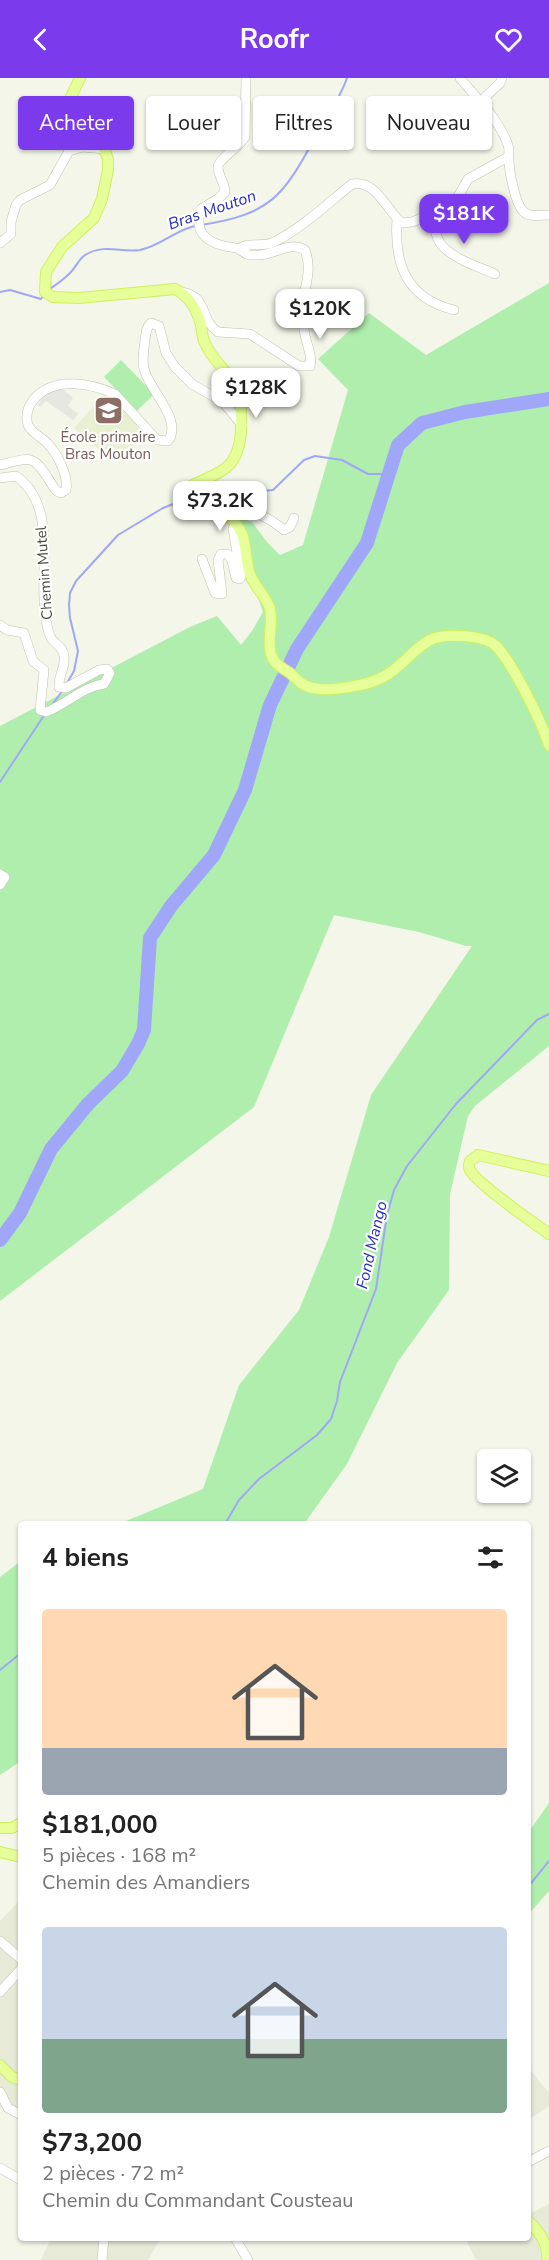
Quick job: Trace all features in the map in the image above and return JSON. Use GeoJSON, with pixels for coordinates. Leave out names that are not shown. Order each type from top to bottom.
{"type":"FeatureCollection","features":[{"type":"Feature","properties":{"kind":"main road"},"geometry":{"type":"LineString","coordinates":[[71,96],[80,78]]}},
{"type":"Feature","properties":{"kind":"main road"},"geometry":{"type":"LineString","coordinates":[[106,150],[108,170],[102,199],[94,218],[63,247],[46,272],[45,292],[53,297],[79,298],[175,289],[186,296],[198,316],[205,344],[234,384],[242,412],[242,425],[235,458],[228,466],[193,485],[189,496],[198,507],[220,511],[226,515],[243,535],[250,576],[267,598],[271,649],[275,661],[305,686],[346,687],[370,682],[390,673],[420,645],[432,639],[445,636],[476,637],[494,644],[507,660],[542,726],[549,745]]}},
{"type":"Feature","properties":{"kind":"main road"},"geometry":{"type":"LineString","coordinates":[[549,1171],[478,1155],[470,1161],[469,1166],[470,1171],[482,1183],[549,1234]]}},
{"type":"Feature","properties":{"kind":"main road"},"geometry":{"type":"LineString","coordinates":[[0,1828],[12,1828],[18,1825]]}},
{"type":"Feature","properties":{"kind":"main road"},"geometry":{"type":"LineString","coordinates":[[0,1852],[18,1856]]}},
{"type":"Feature","properties":{"kind":"main road"},"geometry":{"type":"LineString","coordinates":[[0,2066],[12,2077],[18,2079]]}},
{"type":"Feature","properties":{"kind":"main road"},"geometry":{"type":"LineString","coordinates":[[531,2224],[544,2242],[547,2260]]}},
{"type":"Feature","properties":{"kind":"street"},"geometry":{"type":"LineString","coordinates":[[181,292],[191,293],[198,299],[208,322],[218,332],[250,334],[299,366],[310,366],[311,357],[304,332],[303,303],[310,265],[305,250],[294,245],[267,254],[247,255],[239,249],[208,241],[200,230],[198,216],[201,209],[223,195],[226,188],[218,165],[240,145],[245,137],[246,78]]}},
{"type":"Feature","properties":{"kind":"street"},"geometry":{"type":"LineString","coordinates":[[460,78],[475,96]]}},
{"type":"Feature","properties":{"kind":"street"},"geometry":{"type":"LineString","coordinates":[[486,96],[502,78]]}},
{"type":"Feature","properties":{"kind":"street"},"geometry":{"type":"LineString","coordinates":[[492,117],[506,138],[510,149],[508,157],[517,202],[521,209],[531,216],[549,215]]}},
{"type":"Feature","properties":{"kind":"street"},"geometry":{"type":"LineString","coordinates":[[0,243],[11,234],[10,222],[16,205],[20,200],[50,185],[69,151],[72,150]]}},
{"type":"Feature","properties":{"kind":"street"},"geometry":{"type":"LineString","coordinates":[[239,249],[244,246],[270,244],[284,237],[352,184],[358,183],[371,187],[397,219],[406,224],[452,205],[468,179],[508,157]]}},
{"type":"Feature","properties":{"kind":"street"},"geometry":{"type":"LineString","coordinates":[[432,215],[439,241],[448,251],[495,274]]}},
{"type":"Feature","properties":{"kind":"street"},"geometry":{"type":"LineString","coordinates":[[397,219],[397,251],[406,280],[430,301],[454,310]]}},
{"type":"Feature","properties":{"kind":"street"},"geometry":{"type":"LineString","coordinates":[[0,465],[23,460],[35,461],[40,464],[55,490],[61,493],[66,490],[66,480],[53,451],[48,443],[33,432],[28,425],[26,414],[30,404],[38,395],[47,388],[60,384],[75,384],[107,390],[115,394],[157,440],[168,441],[171,433],[168,414],[147,378],[142,360],[147,327],[151,323],[159,326],[166,353],[179,371],[192,384],[223,402],[242,425]]}},
{"type":"Feature","properties":{"kind":"street","name":"Chemin Mutel"},"geometry":{"type":"LineString","coordinates":[[0,478],[18,477],[31,493],[38,508],[45,533],[43,588],[46,618],[52,640],[60,646],[64,656],[64,668],[58,679],[59,687],[66,688],[99,670],[107,669],[110,673],[108,678],[104,684],[91,686],[53,709],[46,712],[40,710],[44,670],[33,661],[24,633],[7,630],[0,625]]}},
{"type":"Feature","properties":{"kind":"street"},"geometry":{"type":"LineString","coordinates":[[220,511],[222,506],[250,510],[268,517],[284,530],[290,527],[294,518]]}},
{"type":"Feature","properties":{"kind":"street"},"geometry":{"type":"LineString","coordinates":[[202,559],[215,593],[222,594],[218,560],[221,554],[228,554],[236,578],[241,577],[233,529],[238,527]]}},
{"type":"Feature","properties":{"kind":"street"},"geometry":{"type":"LineString","coordinates":[[0,874],[5,877],[0,885]]}},
{"type":"Feature","properties":{"kind":"street"},"geometry":{"type":"LineString","coordinates":[[0,1941],[18,1956]]}},
{"type":"Feature","properties":{"kind":"street"},"geometry":{"type":"LineString","coordinates":[[0,1992],[18,1972]]}},
{"type":"Feature","properties":{"kind":"street"},"geometry":{"type":"LineString","coordinates":[[0,2092],[8,2109],[18,2114]]}},
{"type":"Feature","properties":{"kind":"street"},"geometry":{"type":"LineString","coordinates":[[531,2160],[549,2151]]}},
{"type":"Feature","properties":{"kind":"street"},"geometry":{"type":"LineString","coordinates":[[0,2168],[18,2178]]}},
{"type":"Feature","properties":{"kind":"street"},"geometry":{"type":"LineString","coordinates":[[102,2260],[104,2241]]}},
{"type":"Feature","properties":{"kind":"street"},"geometry":{"type":"LineString","coordinates":[[237,2241],[248,2260]]}},
{"type":"Feature","properties":{"kind":"shaded area"},"geometry":{"type":"Polygon","coordinates":[[[59,386],[73,398],[68,406],[78,414],[73,420],[46,401],[40,407],[38,405],[44,395],[59,386]]]}},
{"type":"Feature","properties":{"kind":"shaded area","name":"École primaire Bras Mouton"},"geometry":{"type":"Polygon","coordinates":[[[107,392],[149,434],[111,460],[74,428],[107,392]]]}},
{"type":"Feature","properties":{"kind":"shaded area"},"geometry":{"type":"Polygon","coordinates":[[[18,1902],[18,2116],[0,2107],[0,1921],[18,1902]]]}},
{"type":"Feature","properties":{"kind":"shaded area"},"geometry":{"type":"Polygon","coordinates":[[[531,2071],[549,2093],[549,2106],[531,2118],[531,2071]]]}},
{"type":"Feature","properties":{"kind":"shaded area"},"geometry":{"type":"Polygon","coordinates":[[[549,2204],[549,2260],[476,2260],[466,2241],[531,2241],[531,2213],[549,2204]]]}},
{"type":"Feature","properties":{"kind":"shaded area"},"geometry":{"type":"Polygon","coordinates":[[[50,2241],[159,2241],[148,2260],[41,2260],[50,2241]]]}},
{"type":"Feature","properties":{"kind":"green space"},"geometry":{"type":"Polygon","coordinates":[[[549,283],[549,1046],[475,1106],[468,1116],[450,1194],[449,1290],[397,1363],[347,1464],[306,1521],[126,1521],[203,1489],[239,1385],[299,1310],[329,1237],[371,1095],[472,946],[419,932],[334,915],[254,1107],[0,1301],[0,726],[190,627],[217,616],[241,645],[263,612],[228,512],[252,522],[280,555],[303,545],[348,390],[318,359],[369,313],[426,355],[549,283]]]}},
{"type":"Feature","properties":{"kind":"green space"},"geometry":{"type":"Polygon","coordinates":[[[121,360],[154,394],[137,411],[104,377],[121,360]]]}},
{"type":"Feature","properties":{"kind":"green space"},"geometry":{"type":"Polygon","coordinates":[[[18,1563],[18,1763],[0,1775],[0,1577],[18,1563]]]}},
{"type":"Feature","properties":{"kind":"green space"},"geometry":{"type":"Polygon","coordinates":[[[549,1803],[549,1891],[531,1912],[531,1829],[549,1803]]]}},
{"type":"Feature","properties":{"kind":"waterway","name":"Bras Mouton"},"geometry":{"type":"LineString","coordinates":[[201,225],[244,215],[260,208],[284,188],[337,101],[347,78]]}},
{"type":"Feature","properties":{"kind":"waterway","name":"Bras Mouton"},"geometry":{"type":"LineString","coordinates":[[48,290],[68,275],[83,257],[92,251],[140,250],[195,226]]}},
{"type":"Feature","properties":{"kind":"waterway","name":"Bras Mouton"},"geometry":{"type":"LineString","coordinates":[[0,292],[10,290],[41,299],[43,296]]}},
{"type":"Feature","properties":{"kind":"waterway"},"geometry":{"type":"LineString","coordinates":[[0,1240],[20,1213],[51,1149],[88,1104],[122,1071],[138,1044],[144,1030],[150,938],[171,906],[214,855],[245,790],[270,705],[297,649],[367,543],[398,445],[422,423],[465,412],[549,399]]}},
{"type":"Feature","properties":{"kind":"waterway"},"geometry":{"type":"LineString","coordinates":[[197,498],[273,490],[304,460],[315,456],[342,460],[368,474],[388,474]]}},
{"type":"Feature","properties":{"kind":"waterway"},"geometry":{"type":"LineString","coordinates":[[67,683],[74,671],[78,651],[69,605],[70,593],[76,581],[118,535],[163,508],[186,499]]}},
{"type":"Feature","properties":{"kind":"waterway"},"geometry":{"type":"LineString","coordinates":[[52,705],[63,690]]}},
{"type":"Feature","properties":{"kind":"waterway"},"geometry":{"type":"LineString","coordinates":[[0,782],[45,714]]}},
{"type":"Feature","properties":{"kind":"waterway","name":"Fond Mango"},"geometry":{"type":"LineString","coordinates":[[227,1521],[239,1500],[259,1479],[317,1435],[331,1419],[340,1382],[376,1289],[387,1215],[394,1190],[407,1166],[456,1104],[537,1020],[549,1014]]}},
{"type":"Feature","properties":{"kind":"waterway","name":"Fond Mango"},"geometry":{"type":"LineString","coordinates":[[0,1670],[18,1655]]}},
{"type":"Feature","properties":{"kind":"waterway"},"geometry":{"type":"LineString","coordinates":[[531,1883],[549,1861]]}},
{"type":"Feature","properties":{"kind":"place","name":"École primaire Bras Mouton"},"geometry":{"type":"Point","coordinates":[108,410]}}]}
